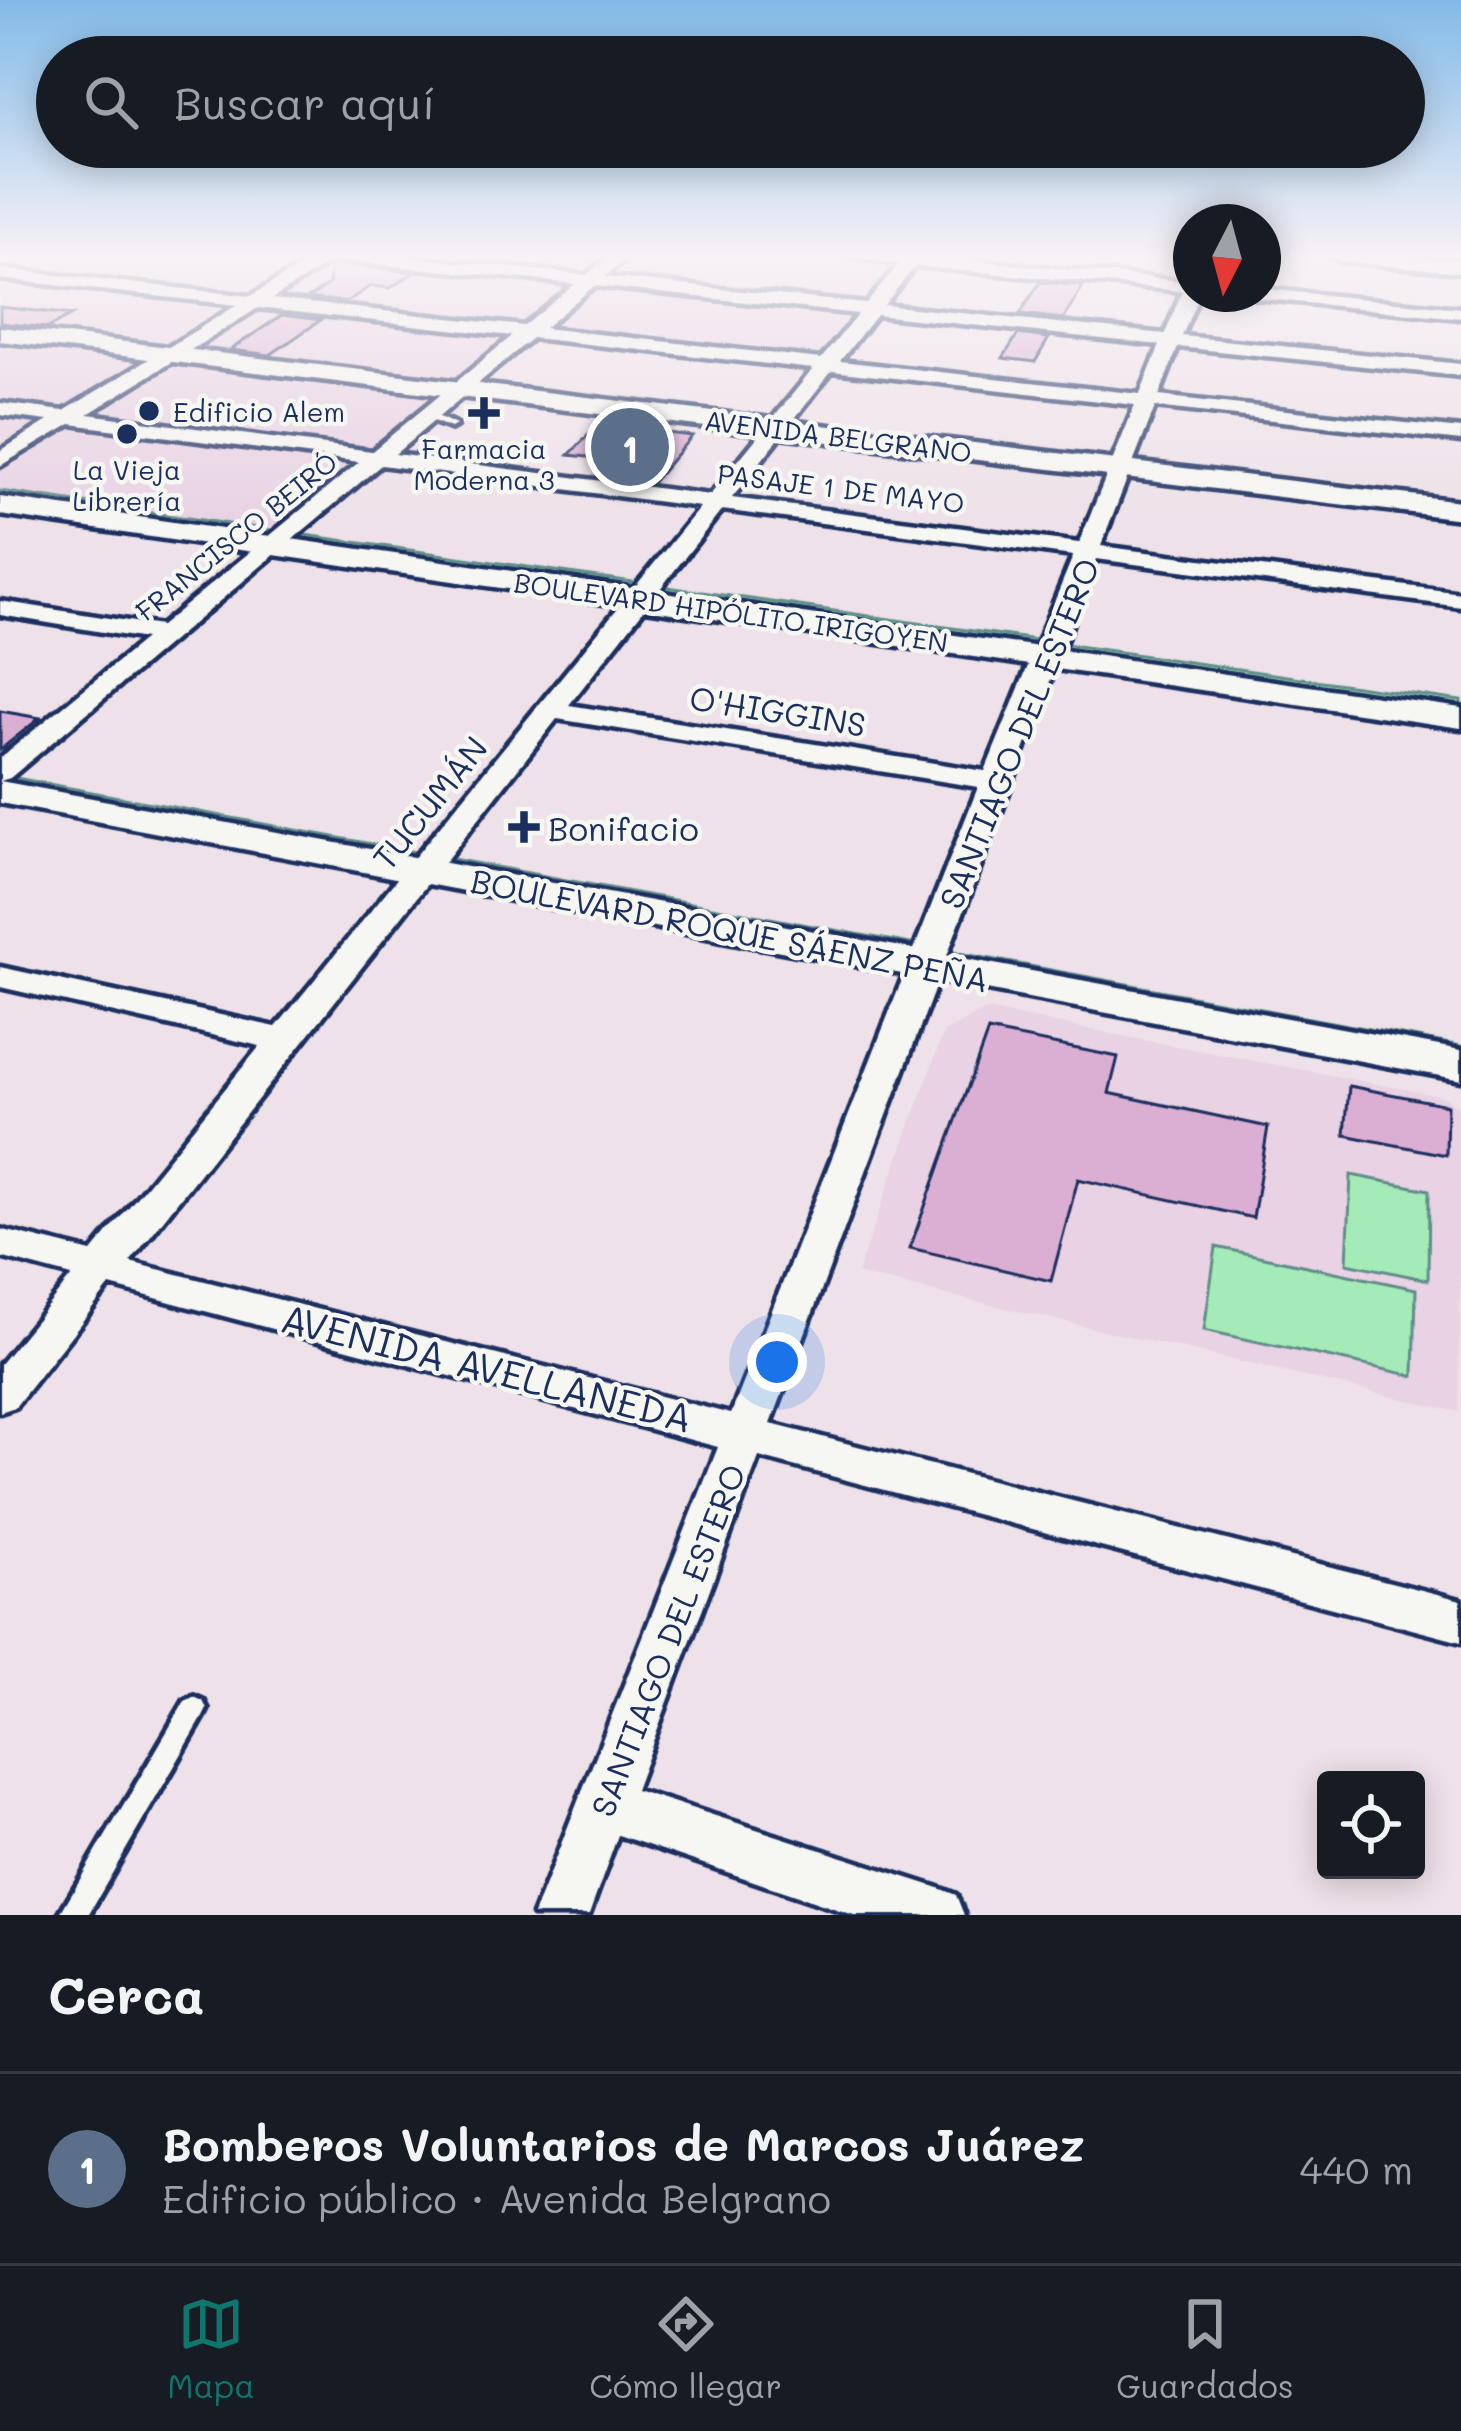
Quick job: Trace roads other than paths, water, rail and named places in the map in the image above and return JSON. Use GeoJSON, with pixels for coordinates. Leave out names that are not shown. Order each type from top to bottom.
{"type":"FeatureCollection","features":[{"type":"Feature","properties":{"kind":"street","name":"AVENIDA BELGRANO"},"geometry":{"type":"LineString","coordinates":[[86,344],[1461,510]]}},
{"type":"Feature","properties":{"kind":"street"},"geometry":{"type":"LineString","coordinates":[[0,460],[192,344]]}},
{"type":"Feature","properties":{"kind":"street","name":"FRANCISCO BEIRÓ"},"geometry":{"type":"LineString","coordinates":[[0,776],[278,539],[379,458],[440,421],[459,390],[513,344]]}},
{"type":"Feature","properties":{"kind":"street"},"geometry":{"type":"LineString","coordinates":[[640,344],[1461,435]]}},
{"type":"Feature","properties":{"kind":"street","name":"TUCUMÁN"},"geometry":{"type":"LineString","coordinates":[[0,1395],[843,344]]}},
{"type":"Feature","properties":{"kind":"street","name":"SANTIAGO DEL ESTERO"},"geometry":{"type":"LineString","coordinates":[[561,1915],[995,781],[1170,344]]}},
{"type":"Feature","properties":{"kind":"street"},"geometry":{"type":"LineString","coordinates":[[1214,344],[1461,370]]}},
{"type":"Feature","properties":{"kind":"street","name":"PASAJE 1 DE MAYO"},"geometry":{"type":"LineString","coordinates":[[0,409],[1461,600]]}},
{"type":"Feature","properties":{"kind":"street","name":"BOULEVARD HIPÓLITO IRIGOYEN"},"geometry":{"type":"LineString","coordinates":[[0,491],[278,539]]}},
{"type":"Feature","properties":{"kind":"street","name":"BOULEVARD HIPÓLITO IRIGOYEN"},"geometry":{"type":"LineString","coordinates":[[0,506],[278,539],[645,591],[1048,650],[1461,718]]}},
{"type":"Feature","properties":{"kind":"street"},"geometry":{"type":"LineString","coordinates":[[0,608],[163,634]]}},
{"type":"Feature","properties":{"kind":"street","name":"BOULEVARD HIPÓLITO IRIGOYEN"},"geometry":{"type":"LineString","coordinates":[[1048,650],[1461,701]]}},
{"type":"Feature","properties":{"kind":"street","name":"O'HIGGINS"},"geometry":{"type":"LineString","coordinates":[[550,710],[995,781]]}},
{"type":"Feature","properties":{"kind":"street","name":"BOULEVARD ROQUE SÁENZ PEÑA"},"geometry":{"type":"LineString","coordinates":[[0,776],[931,952],[1461,1036]]}},
{"type":"Feature","properties":{"kind":"street","name":"BOULEVARD ROQUE SÁENZ PEÑA"},"geometry":{"type":"LineString","coordinates":[[931,952],[1461,1065]]}},
{"type":"Feature","properties":{"kind":"street"},"geometry":{"type":"LineString","coordinates":[[0,977],[285,1040]]}},
{"type":"Feature","properties":{"kind":"street","name":"AVENIDA AVELLANEDA"},"geometry":{"type":"LineString","coordinates":[[0,1243],[746,1432],[1461,1621]]}},
{"type":"Feature","properties":{"kind":"street"},"geometry":{"type":"LineString","coordinates":[[604,1805],[936,1915]]}},
{"type":"Feature","properties":{"kind":"lane"},"geometry":{"type":"LineString","coordinates":[[73,1915],[194,1709]]}},
{"type":"Feature","properties":{"kind":"place","name":"Edificio Alem"},"geometry":{"type":"Point","coordinates":[149,411]}},
{"type":"Feature","properties":{"kind":"place","name":"Farmacia Moderna 3"},"geometry":{"type":"Point","coordinates":[484,413]}},
{"type":"Feature","properties":{"kind":"place","name":"La Vieja Librería"},"geometry":{"type":"Point","coordinates":[127,434]}},
{"type":"Feature","properties":{"kind":"place","name":"Bomberos Voluntarios de Marcos Juárez"},"geometry":{"type":"Point","coordinates":[630,447]}},
{"type":"Feature","properties":{"kind":"place","name":"Bonifacio"},"geometry":{"type":"Point","coordinates":[524,827]}}]}
